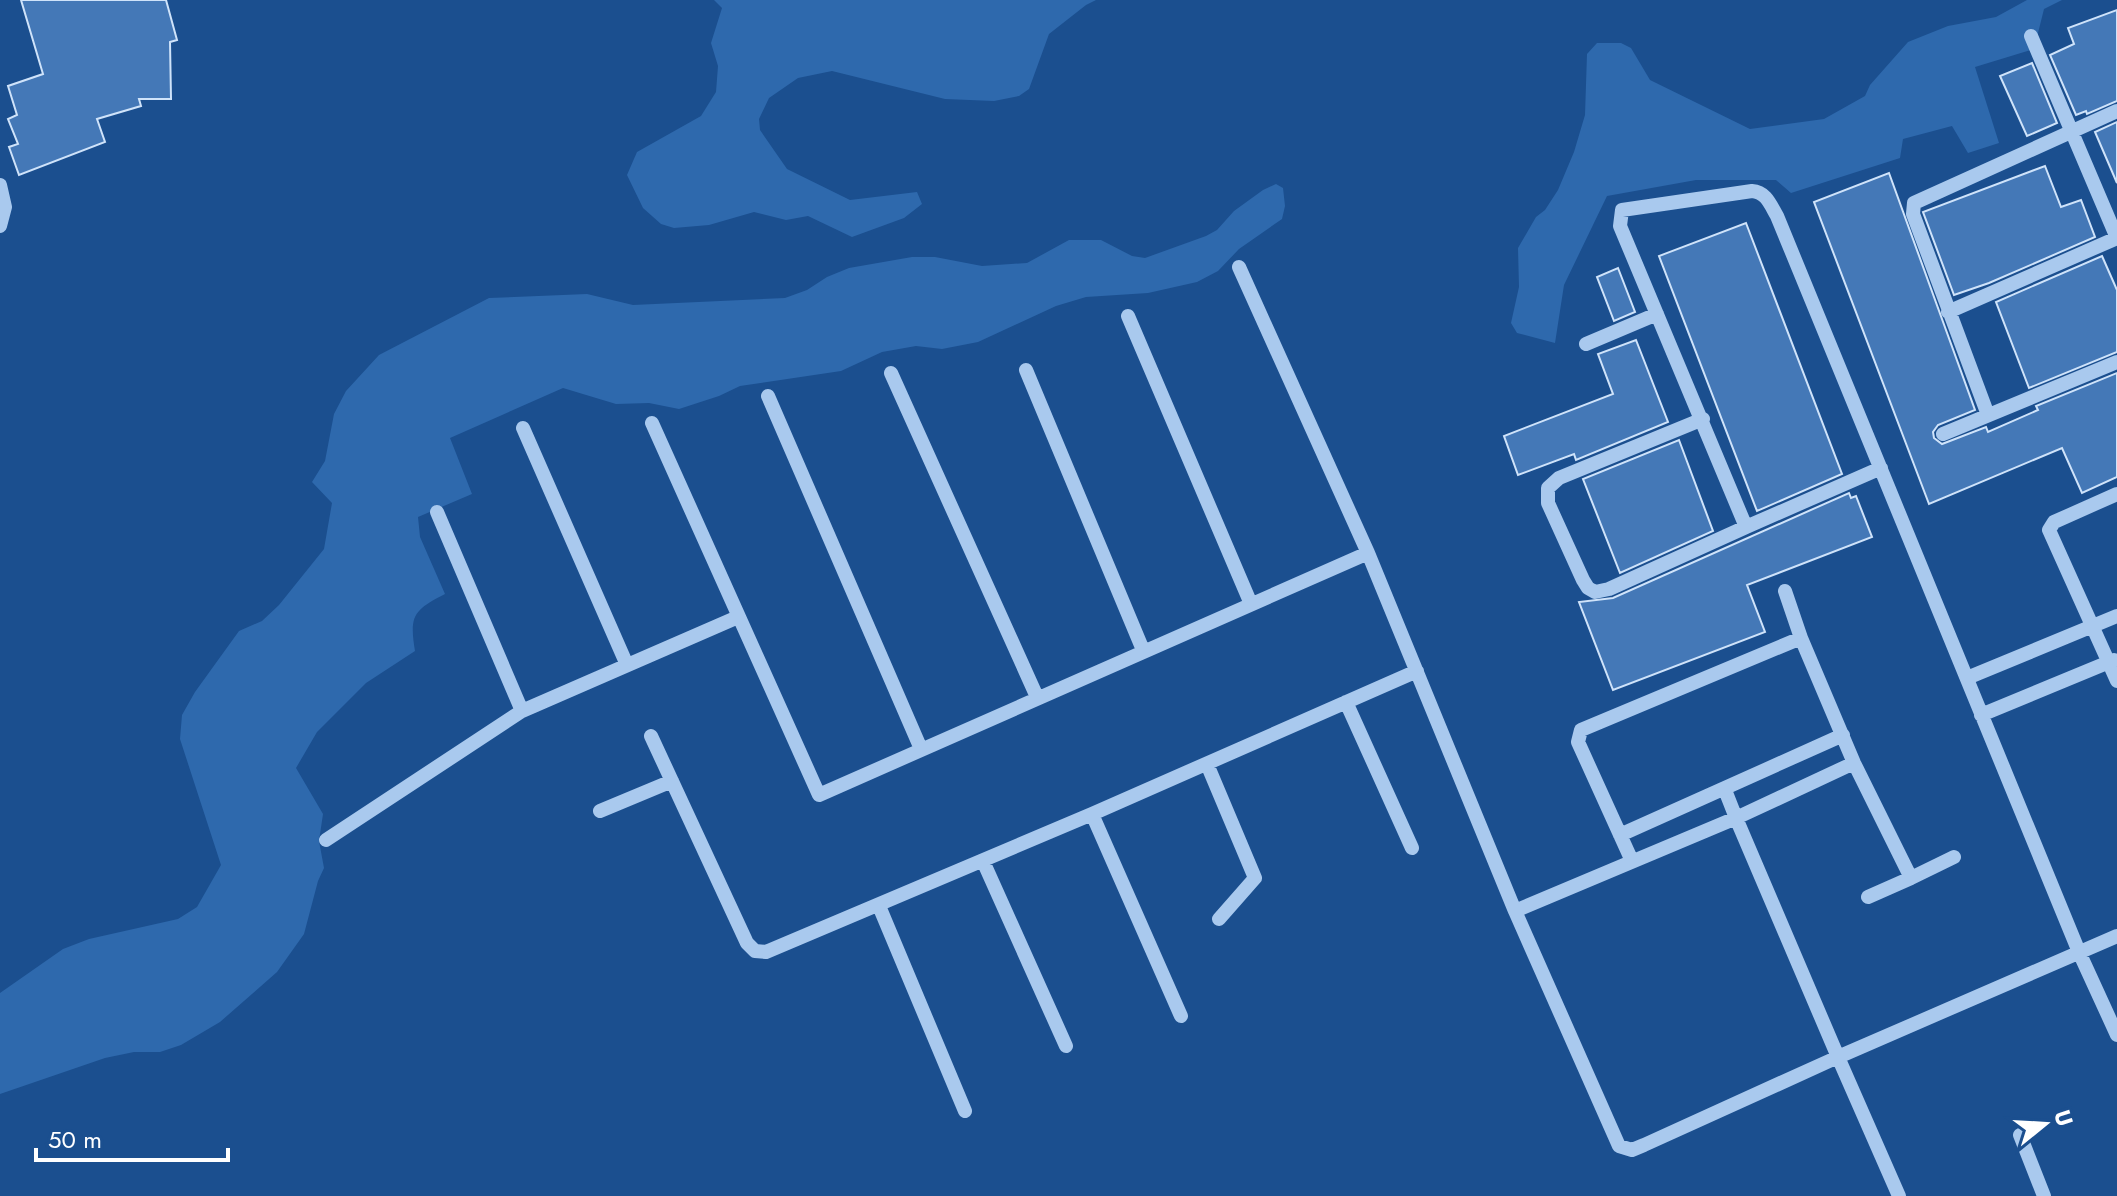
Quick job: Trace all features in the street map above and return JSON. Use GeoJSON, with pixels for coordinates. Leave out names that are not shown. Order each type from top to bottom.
{"type":"FeatureCollection","features":[{"type":"Feature","properties":{"kind":"street"},"geometry":{"type":"LineString","coordinates":[[1948,312],[2117,238],[2031,36]]}},
{"type":"Feature","properties":{"kind":"street"},"geometry":{"type":"LineString","coordinates":[[1988,415],[1913,214],[1914,203],[2117,111]]}},
{"type":"Feature","properties":{"kind":"street"},"geometry":{"type":"LineString","coordinates":[[0,185],[5,207],[0,226]]}},
{"type":"Feature","properties":{"kind":"street"},"geometry":{"type":"LineString","coordinates":[[1746,527],[1620,226],[1622,210],[1759,191],[1766,196],[1777,216],[2079,952],[2117,1035]]}},
{"type":"Feature","properties":{"kind":"street"},"geometry":{"type":"LineString","coordinates":[[1239,267],[1368,553],[1515,911],[1619,1146],[1632,1150],[1644,1145],[2117,936]]}},
{"type":"Feature","properties":{"kind":"street"},"geometry":{"type":"LineString","coordinates":[[1586,344],[1657,314]]}},
{"type":"Feature","properties":{"kind":"street"},"geometry":{"type":"LineString","coordinates":[[1128,316],[1251,604]]}},
{"type":"Feature","properties":{"kind":"street"},"geometry":{"type":"LineString","coordinates":[[1943,434],[2117,362]]}},
{"type":"Feature","properties":{"kind":"street"},"geometry":{"type":"LineString","coordinates":[[1026,370],[1143,650]]}},
{"type":"Feature","properties":{"kind":"street"},"geometry":{"type":"LineString","coordinates":[[891,373],[1037,697]]}},
{"type":"Feature","properties":{"kind":"street"},"geometry":{"type":"LineString","coordinates":[[768,396],[921,749]]}},
{"type":"Feature","properties":{"kind":"street"},"geometry":{"type":"LineString","coordinates":[[1703,419],[1559,478],[1548,488],[1548,503],[1588,588],[1595,592],[1609,589],[1881,468]]}},
{"type":"Feature","properties":{"kind":"street"},"geometry":{"type":"LineString","coordinates":[[652,423],[819,795],[1368,553]]}},
{"type":"Feature","properties":{"kind":"street"},"geometry":{"type":"LineString","coordinates":[[523,428],[627,665]]}},
{"type":"Feature","properties":{"kind":"street"},"geometry":{"type":"LineString","coordinates":[[2117,494],[2054,522],[2049,530],[2093,627],[2113,661],[2117,681]]}},
{"type":"Feature","properties":{"kind":"street"},"geometry":{"type":"LineString","coordinates":[[437,512],[522,711]]}},
{"type":"Feature","properties":{"kind":"street"},"geometry":{"type":"LineString","coordinates":[[1785,591],[1801,638],[1854,763],[1911,878]]}},
{"type":"Feature","properties":{"kind":"street"},"geometry":{"type":"LineString","coordinates":[[1967,678],[2117,616]]}},
{"type":"Feature","properties":{"kind":"street"},"geometry":{"type":"LineString","coordinates":[[326,840],[522,711],[738,617]]}},
{"type":"Feature","properties":{"kind":"street"},"geometry":{"type":"LineString","coordinates":[[1632,861],[1578,742],[1581,730],[1801,638]]}},
{"type":"Feature","properties":{"kind":"street"},"geometry":{"type":"LineString","coordinates":[[1981,715],[2113,661]]}},
{"type":"Feature","properties":{"kind":"street"},"geometry":{"type":"LineString","coordinates":[[651,736],[747,943],[755,951],[766,952],[879,906],[1417,671]]}},
{"type":"Feature","properties":{"kind":"street"},"geometry":{"type":"LineString","coordinates":[[1346,702],[1412,848]]}},
{"type":"Feature","properties":{"kind":"street"},"geometry":{"type":"LineString","coordinates":[[1620,835],[1843,735]]}},
{"type":"Feature","properties":{"kind":"street"},"geometry":{"type":"LineString","coordinates":[[1515,911],[1736,818],[1854,763]]}},
{"type":"Feature","properties":{"kind":"street"},"geometry":{"type":"LineString","coordinates":[[1207,764],[1255,878],[1219,919]]}},
{"type":"Feature","properties":{"kind":"street"},"geometry":{"type":"LineString","coordinates":[[600,811],[672,781]]}},
{"type":"Feature","properties":{"kind":"street"},"geometry":{"type":"LineString","coordinates":[[1725,790],[1899,1196]]}},
{"type":"Feature","properties":{"kind":"street"},"geometry":{"type":"LineString","coordinates":[[1092,814],[1181,1016]]}},
{"type":"Feature","properties":{"kind":"street"},"geometry":{"type":"LineString","coordinates":[[1868,897],[1954,857]]}},
{"type":"Feature","properties":{"kind":"street"},"geometry":{"type":"LineString","coordinates":[[983,861],[1066,1046]]}},
{"type":"Feature","properties":{"kind":"street"},"geometry":{"type":"LineString","coordinates":[[879,906],[965,1111]]}},
{"type":"Feature","properties":{"kind":"street"},"geometry":{"type":"LineString","coordinates":[[2020,1135],[2044,1196]]}},
{"type":"Feature","properties":{"kind":"shaded area"},"geometry":{"type":"Polygon","coordinates":[[[714,0],[1096,0],[1049,34],[1029,89],[1019,96],[994,101],[945,99],[832,71],[798,78],[769,98],[759,119],[760,130],[787,169],[850,200],[917,192],[922,204],[904,218],[852,237],[808,216],[786,220],[754,212],[709,225],[674,228],[661,224],[643,208],[627,175],[637,152],[701,116],[716,92],[718,66],[711,43],[722,8],[714,0]]]}},
{"type":"Feature","properties":{"kind":"shaded area"},"geometry":{"type":"Polygon","coordinates":[[[2027,0],[2062,0],[2044,9],[2034,49],[1975,67],[1999,143],[1968,153],[1952,126],[1903,139],[1900,158],[1791,193],[1776,180],[1696,180],[1607,196],[1564,285],[1555,343],[1517,333],[1511,323],[1519,287],[1518,248],[1536,217],[1545,210],[1558,190],[1574,152],[1585,115],[1587,54],[1597,43],[1621,43],[1631,48],[1650,80],[1750,129],[1824,119],[1865,96],[1870,85],[1908,42],[1948,26],[1996,17],[2027,0]]]}},
{"type":"Feature","properties":{"kind":"shaded area"},"geometry":{"type":"Polygon","coordinates":[[[1276,184],[1283,188],[1285,206],[1282,219],[1239,249],[1218,271],[1197,282],[1148,293],[1086,297],[1056,306],[978,342],[942,349],[916,346],[882,352],[841,371],[740,386],[679,409],[649,403],[616,404],[563,388],[450,438],[472,494],[418,517],[420,537],[445,594],[416,615],[413,629],[415,651],[366,683],[317,732],[296,768],[323,814],[319,841],[324,868],[304,934],[277,972],[220,1022],[181,1045],[160,1052],[134,1052],[105,1058],[0,1094],[0,993],[63,949],[89,939],[178,919],[197,907],[221,865],[180,739],[182,715],[239,631],[262,621],[279,605],[324,549],[332,503],[312,482],[325,461],[334,414],[346,391],[379,355],[489,298],[587,294],[633,305],[785,298],[849,268],[912,257],[935,257],[982,266],[1027,263],[1069,240],[1101,240],[1132,256],[1145,258],[1217,230],[1234,211],[1276,184]]]}},
{"type":"Feature","properties":{"kind":"building"},"geometry":{"type":"Polygon","coordinates":[[[21,0],[166,0],[177,40],[170,42],[171,99],[139,99],[141,106],[97,119],[105,142],[19,175],[9,147],[18,144],[8,119],[17,115],[8,86],[43,74],[21,0]]]}},
{"type":"Feature","properties":{"kind":"building"},"geometry":{"type":"Polygon","coordinates":[[[2117,10],[2117,101],[2087,114],[2086,111],[2076,115],[2050,55],[2074,44],[2068,28],[2117,10]]]}},
{"type":"Feature","properties":{"kind":"building"},"geometry":{"type":"Polygon","coordinates":[[[2032,63],[2057,123],[2027,136],[2000,76],[2032,63]]]}},
{"type":"Feature","properties":{"kind":"building"},"geometry":{"type":"Polygon","coordinates":[[[2117,122],[2117,183],[2095,132],[2117,122]]]}},
{"type":"Feature","properties":{"kind":"building"},"geometry":{"type":"Polygon","coordinates":[[[2045,166],[2061,207],[2081,200],[2095,237],[1954,295],[1923,212],[2045,166]]]}},
{"type":"Feature","properties":{"kind":"building"},"geometry":{"type":"Polygon","coordinates":[[[1889,173],[1975,410],[1938,425],[1933,432],[1934,438],[1942,444],[1986,427],[1988,432],[2038,410],[2036,406],[2117,373],[2117,477],[2082,493],[2062,448],[1929,504],[1814,202],[1889,173]]]}},
{"type":"Feature","properties":{"kind":"building"},"geometry":{"type":"Polygon","coordinates":[[[1746,223],[1842,474],[1757,511],[1659,256],[1746,223]]]}},
{"type":"Feature","properties":{"kind":"building"},"geometry":{"type":"Polygon","coordinates":[[[2102,256],[2117,290],[2117,352],[2029,388],[1996,302],[2102,256]]]}},
{"type":"Feature","properties":{"kind":"building"},"geometry":{"type":"Polygon","coordinates":[[[1618,268],[1635,312],[1614,321],[1597,277],[1618,268]]]}},
{"type":"Feature","properties":{"kind":"building"},"geometry":{"type":"Polygon","coordinates":[[[1636,340],[1668,422],[1576,460],[1574,454],[1518,475],[1504,436],[1613,394],[1598,354],[1636,340]]]}},
{"type":"Feature","properties":{"kind":"building"},"geometry":{"type":"Polygon","coordinates":[[[1679,440],[1713,531],[1620,573],[1583,479],[1679,440]]]}},
{"type":"Feature","properties":{"kind":"building"},"geometry":{"type":"Polygon","coordinates":[[[1849,493],[1851,498],[1856,496],[1872,537],[1747,585],[1765,632],[1613,690],[1579,602],[1613,598],[1849,493]]]}}]}
